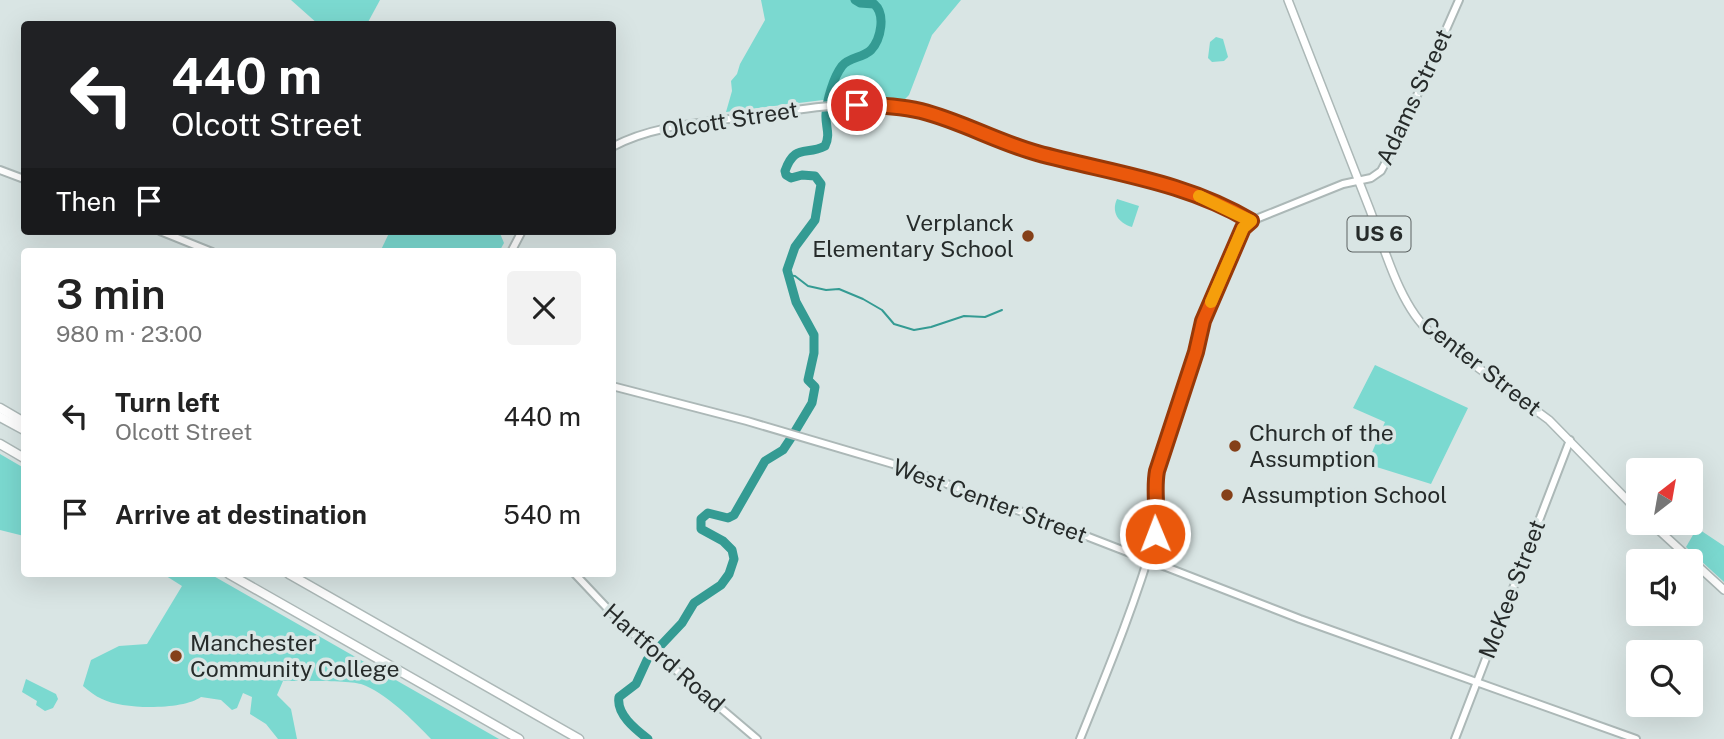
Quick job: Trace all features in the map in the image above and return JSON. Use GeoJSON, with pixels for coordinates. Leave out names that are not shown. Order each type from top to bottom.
{"type":"FeatureCollection","features":[{"type":"Feature","properties":{"kind":"highway"},"geometry":{"type":"LineString","coordinates":[[0,408],[21,420]]}},
{"type":"Feature","properties":{"kind":"highway"},"geometry":{"type":"LineString","coordinates":[[0,417],[21,428]]}},
{"type":"Feature","properties":{"kind":"highway"},"geometry":{"type":"LineString","coordinates":[[0,444],[21,456]]}},
{"type":"Feature","properties":{"kind":"highway"},"geometry":{"type":"LineString","coordinates":[[234,577],[519,739]]}},
{"type":"Feature","properties":{"kind":"highway"},"geometry":{"type":"LineString","coordinates":[[294,577],[579,739]]}},
{"type":"Feature","properties":{"kind":"main road","name":"Center Street"},"geometry":{"type":"LineString","coordinates":[[1288,0],[1402,289],[1420,322],[1431,333],[1538,411],[1626,498]]}},
{"type":"Feature","properties":{"kind":"main road","name":"Adams Street"},"geometry":{"type":"LineString","coordinates":[[1359,182],[1381,171],[1459,0]]}},
{"type":"Feature","properties":{"kind":"main road","name":"Olcott Street"},"geometry":{"type":"LineString","coordinates":[[616,145],[635,137],[684,125],[820,107],[879,105],[923,111],[1021,148],[1172,186],[1251,221]]}},
{"type":"Feature","properties":{"kind":"main road"},"geometry":{"type":"LineString","coordinates":[[0,170],[21,178]]}},
{"type":"Feature","properties":{"kind":"main road"},"geometry":{"type":"LineString","coordinates":[[1080,739],[1118,646],[1157,525],[1154,491],[1157,471],[1196,352],[1203,321],[1243,228],[1251,221],[1343,184],[1359,182]]}},
{"type":"Feature","properties":{"kind":"main road"},"geometry":{"type":"LineString","coordinates":[[170,235],[202,248]]}},
{"type":"Feature","properties":{"kind":"main road","name":"West Center Street"},"geometry":{"type":"LineString","coordinates":[[616,387],[799,435],[893,464],[1300,619],[1636,739]]}},
{"type":"Feature","properties":{"kind":"main road","name":"McKee Street"},"geometry":{"type":"LineString","coordinates":[[1455,739],[1570,440]]}},
{"type":"Feature","properties":{"kind":"main road"},"geometry":{"type":"LineString","coordinates":[[1665,536],[1724,590]]}},
{"type":"Feature","properties":{"kind":"main road","name":"Hartford Road"},"geometry":{"type":"LineString","coordinates":[[578,577],[610,613],[757,739]]}},
{"type":"Feature","properties":{"kind":"shaded area"},"geometry":{"type":"Polygon","coordinates":[[[291,0],[380,0],[369,21],[315,21],[291,0]]]}},
{"type":"Feature","properties":{"kind":"shaded area"},"geometry":{"type":"Polygon","coordinates":[[[761,0],[961,0],[932,35],[909,95],[904,100],[823,100],[726,112],[732,91],[731,81],[765,20],[761,0]]]}},
{"type":"Feature","properties":{"kind":"shaded area"},"geometry":{"type":"Polygon","coordinates":[[[1216,37],[1223,39],[1228,57],[1224,61],[1212,62],[1208,58],[1210,42],[1216,37]]]}},
{"type":"Feature","properties":{"kind":"shaded area"},"geometry":{"type":"Polygon","coordinates":[[[1117,199],[1139,206],[1132,227],[1123,223],[1115,213],[1117,199]]]}},
{"type":"Feature","properties":{"kind":"shaded area"},"geometry":{"type":"Polygon","coordinates":[[[388,235],[501,235],[504,243],[501,248],[382,248],[388,235]]]}},
{"type":"Feature","properties":{"kind":"shaded area"},"geometry":{"type":"Polygon","coordinates":[[[1375,365],[1468,408],[1431,484],[1367,464],[1385,422],[1353,408],[1375,365]]]}},
{"type":"Feature","properties":{"kind":"shaded area"},"geometry":{"type":"Polygon","coordinates":[[[0,454],[21,466],[21,535],[0,530],[0,454]]]}},
{"type":"Feature","properties":{"kind":"shaded area"},"geometry":{"type":"Polygon","coordinates":[[[1703,532],[1724,546],[1724,582],[1703,563],[1703,549],[1686,547],[1692,536],[1703,536],[1703,532]]]}},
{"type":"Feature","properties":{"kind":"shaded area"},"geometry":{"type":"Polygon","coordinates":[[[168,577],[215,577],[499,739],[431,739],[389,700],[370,688],[355,683],[283,681],[277,695],[291,709],[297,739],[278,739],[266,724],[250,714],[252,697],[243,693],[237,708],[232,710],[221,700],[201,697],[181,704],[138,707],[112,703],[99,698],[83,686],[91,660],[119,646],[147,644],[182,586],[168,577]]]}},
{"type":"Feature","properties":{"kind":"shaded area"},"geometry":{"type":"Polygon","coordinates":[[[26,679],[56,694],[58,699],[53,708],[45,711],[36,705],[37,701],[22,692],[26,679]]]}},
{"type":"Feature","properties":{"kind":"waterway"},"geometry":{"type":"LineString","coordinates":[[648,739],[623,715],[619,697],[636,684],[647,660],[682,623],[694,603],[721,585],[729,574],[734,559],[732,550],[723,541],[701,529],[701,519],[708,513],[728,518],[734,515],[765,461],[783,450],[812,403],[815,387],[808,380],[814,353],[814,335],[796,302],[787,270],[795,247],[815,220],[821,184],[815,176],[791,178],[785,171],[797,153],[825,146],[828,138],[827,108],[836,77],[845,63],[868,53],[877,40],[881,27],[878,8],[874,4],[855,0]]}},
{"type":"Feature","properties":{"kind":"waterway"},"geometry":{"type":"LineString","coordinates":[[787,275],[795,276],[808,286],[826,290],[839,289],[863,299],[882,310],[894,324],[914,330],[964,316],[985,317],[1002,310]]}},
{"type":"Feature","properties":{"kind":"slow traffic"},"geometry":{"type":"LineString","coordinates":[[1199,196],[1251,221],[1243,228],[1211,302]]}},
{"type":"Feature","properties":{"kind":"place","name":"Verplanck Elementary School"},"geometry":{"type":"Point","coordinates":[1028,236]}},
{"type":"Feature","properties":{"kind":"place","name":"Church of the Assumption"},"geometry":{"type":"Point","coordinates":[1235,446]}},
{"type":"Feature","properties":{"kind":"place","name":"Assumption School"},"geometry":{"type":"Point","coordinates":[1227,495]}},
{"type":"Feature","properties":{"kind":"place","name":"Manchester Community College"},"geometry":{"type":"Point","coordinates":[176,656]}},
{"type":"Feature","properties":{"kind":"route"},"geometry":{"type":"LineString","coordinates":[[857,105],[911,108],[934,114],[1021,148],[1172,186],[1251,221],[1243,228],[1203,321],[1196,352],[1157,471],[1154,491],[1157,514],[1155,534]]}}]}
